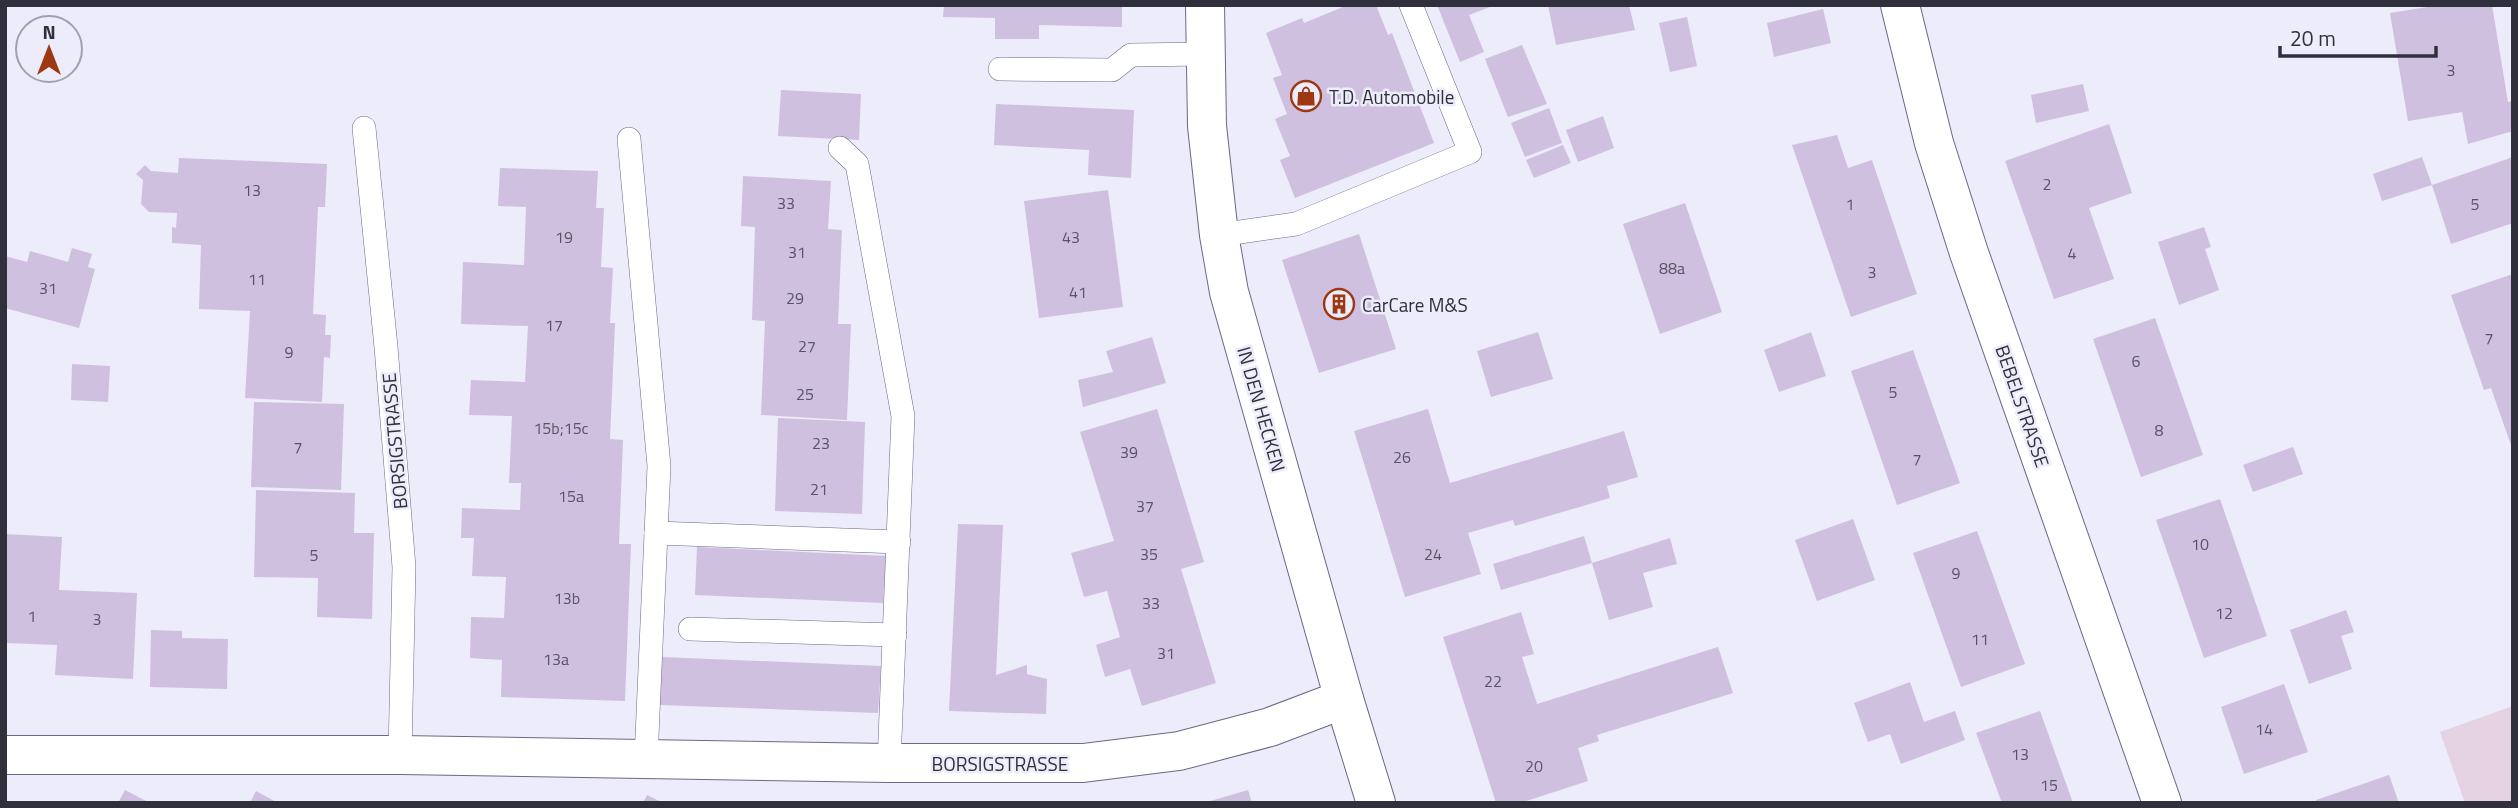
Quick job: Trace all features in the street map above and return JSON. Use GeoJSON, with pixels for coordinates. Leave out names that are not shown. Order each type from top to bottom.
{"type":"FeatureCollection","features":[{"type":"Feature","properties":{"kind":"street","name":"IN DEN HECKEN"},"geometry":{"type":"LineString","coordinates":[[1205,5],[1207,126],[1219,235],[1229,292],[1376,803]]}},
{"type":"Feature","properties":{"kind":"street","name":"BEBELSTRASSE"},"geometry":{"type":"LineString","coordinates":[[1900,5],[1934,143],[1965,240],[2162,803]]}},
{"type":"Feature","properties":{"kind":"street","name":"BORSIGSTRASSE"},"geometry":{"type":"LineString","coordinates":[[5,755],[400,755],[889,763],[1083,763],[1179,751],[1270,727],[1345,699]]}},
{"type":"Feature","properties":{"kind":"lane"},"geometry":{"type":"LineString","coordinates":[[1219,235],[1296,224],[1470,152],[1411,5]]}},
{"type":"Feature","properties":{"kind":"lane"},"geometry":{"type":"LineString","coordinates":[[1000,69],[1112,70],[1131,55],[1206,54]]}},
{"type":"Feature","properties":{"kind":"lane","name":"BORSIGSTRASSE"},"geometry":{"type":"LineString","coordinates":[[364,128],[404,567],[400,755]]}},
{"type":"Feature","properties":{"kind":"lane"},"geometry":{"type":"LineString","coordinates":[[629,139],[659,466],[646,759]]}},
{"type":"Feature","properties":{"kind":"lane"},"geometry":{"type":"LineString","coordinates":[[840,148],[857,164],[903,416],[889,763]]}},
{"type":"Feature","properties":{"kind":"lane"},"geometry":{"type":"LineString","coordinates":[[656,533],[899,542]]}},
{"type":"Feature","properties":{"kind":"lane"},"geometry":{"type":"LineString","coordinates":[[690,629],[895,635]]}},
{"type":"Feature","properties":{"kind":"shaded area"},"geometry":{"type":"Polygon","coordinates":[[[2513,706],[2513,803],[2465,803],[2440,732],[2513,706]]]}},
{"type":"Feature","properties":{"kind":"building"},"geometry":{"type":"Polygon","coordinates":[[[944,5],[1122,5],[1122,27],[1039,25],[1039,39],[995,39],[995,18],[943,17],[944,5]]]}},
{"type":"Feature","properties":{"kind":"building"},"geometry":{"type":"Polygon","coordinates":[[[1348,5],[1376,5],[1388,35],[1392,33],[1434,143],[1295,198],[1280,160],[1290,156],[1275,119],[1287,114],[1273,78],[1282,75],[1266,33],[1302,18],[1304,23],[1348,5]]]}},
{"type":"Feature","properties":{"kind":"building"},"geometry":{"type":"Polygon","coordinates":[[[1437,5],[1495,5],[1469,15],[1484,52],[1460,62],[1437,5]]]}},
{"type":"Feature","properties":{"kind":"building"},"geometry":{"type":"Polygon","coordinates":[[[1548,5],[1629,5],[1635,30],[1556,45],[1548,5]]]}},
{"type":"Feature","properties":{"kind":"building"},"geometry":{"type":"Polygon","coordinates":[[[2440,5],[2492,5],[2508,102],[2512,101],[2513,107],[2513,131],[2468,144],[2462,112],[2408,121],[2390,13],[2440,5]]]}},
{"type":"Feature","properties":{"kind":"building"},"geometry":{"type":"Polygon","coordinates":[[[1823,9],[1831,43],[1774,57],[1767,23],[1823,9]]]}},
{"type":"Feature","properties":{"kind":"building"},"geometry":{"type":"Polygon","coordinates":[[[1687,17],[1697,66],[1670,72],[1659,23],[1687,17]]]}},
{"type":"Feature","properties":{"kind":"building"},"geometry":{"type":"Polygon","coordinates":[[[1522,45],[1547,104],[1508,117],[1485,59],[1522,45]]]}},
{"type":"Feature","properties":{"kind":"building"},"geometry":{"type":"Polygon","coordinates":[[[2083,84],[2089,111],[2036,123],[2031,95],[2083,84]]]}},
{"type":"Feature","properties":{"kind":"building"},"geometry":{"type":"Polygon","coordinates":[[[781,90],[861,94],[859,140],[778,136],[781,90]]]}},
{"type":"Feature","properties":{"kind":"building"},"geometry":{"type":"Polygon","coordinates":[[[996,104],[1134,110],[1131,178],[1088,175],[1089,150],[994,145],[996,104]]]}},
{"type":"Feature","properties":{"kind":"building"},"geometry":{"type":"Polygon","coordinates":[[[1549,108],[1562,143],[1525,157],[1511,123],[1549,108]]]}},
{"type":"Feature","properties":{"kind":"building"},"geometry":{"type":"Polygon","coordinates":[[[1603,116],[1614,148],[1578,162],[1566,130],[1603,116]]]}},
{"type":"Feature","properties":{"kind":"building"},"geometry":{"type":"Polygon","coordinates":[[[2109,124],[2132,193],[2089,208],[2114,279],[2054,299],[2005,161],[2109,124]]]}},
{"type":"Feature","properties":{"kind":"building"},"geometry":{"type":"Polygon","coordinates":[[[1837,135],[1848,168],[1872,160],[1917,294],[1851,317],[1792,145],[1837,135]]]}},
{"type":"Feature","properties":{"kind":"building"},"geometry":{"type":"Polygon","coordinates":[[[1563,145],[1571,163],[1534,178],[1526,160],[1563,145]]]}},
{"type":"Feature","properties":{"kind":"building"},"geometry":{"type":"Polygon","coordinates":[[[2422,157],[2432,185],[2382,201],[2373,174],[2422,157]]]}},
{"type":"Feature","properties":{"kind":"building"},"geometry":{"type":"Polygon","coordinates":[[[2513,157],[2513,223],[2451,244],[2432,185],[2513,157]]]}},
{"type":"Feature","properties":{"kind":"building"},"geometry":{"type":"Polygon","coordinates":[[[179,158],[327,164],[325,207],[318,207],[313,314],[326,315],[325,335],[331,335],[330,358],[324,357],[322,402],[245,398],[250,311],[199,309],[201,245],[172,243],[172,227],[176,228],[177,213],[149,212],[141,204],[143,180],[136,174],[145,165],[151,171],[178,173],[179,158]]]}},
{"type":"Feature","properties":{"kind":"building"},"geometry":{"type":"Polygon","coordinates":[[[500,168],[598,171],[596,208],[604,208],[601,267],[613,268],[610,323],[615,323],[610,439],[623,440],[619,544],[631,544],[625,701],[501,697],[502,660],[470,658],[471,617],[504,618],[506,577],[472,576],[474,538],[461,538],[462,508],[520,510],[521,483],[509,483],[512,416],[469,415],[471,380],[525,382],[528,326],[461,324],[463,262],[524,265],[526,207],[498,206],[500,168]]]}},
{"type":"Feature","properties":{"kind":"building"},"geometry":{"type":"Polygon","coordinates":[[[743,176],[831,181],[828,229],[842,230],[838,324],[851,324],[847,420],[761,415],[765,321],[752,320],[755,227],[741,226],[743,176]]]}},
{"type":"Feature","properties":{"kind":"building"},"geometry":{"type":"Polygon","coordinates":[[[1108,190],[1123,307],[1039,318],[1024,201],[1108,190]]]}},
{"type":"Feature","properties":{"kind":"building"},"geometry":{"type":"Polygon","coordinates":[[[1685,203],[1722,312],[1660,334],[1623,224],[1685,203]]]}},
{"type":"Feature","properties":{"kind":"building"},"geometry":{"type":"Polygon","coordinates":[[[2204,227],[2211,247],[2205,249],[2219,290],[2179,305],[2158,242],[2204,227]]]}},
{"type":"Feature","properties":{"kind":"building","name":"CarCare M&S"},"geometry":{"type":"Polygon","coordinates":[[[1359,234],[1396,349],[1319,373],[1282,260],[1359,234]]]}},
{"type":"Feature","properties":{"kind":"building"},"geometry":{"type":"Polygon","coordinates":[[[72,248],[92,254],[88,267],[95,269],[79,328],[5,308],[5,256],[27,262],[30,251],[68,262],[72,248]]]}},
{"type":"Feature","properties":{"kind":"building"},"geometry":{"type":"Polygon","coordinates":[[[2513,274],[2512,448],[2491,388],[2484,390],[2451,295],[2513,274]]]}},
{"type":"Feature","properties":{"kind":"building"},"geometry":{"type":"Polygon","coordinates":[[[2155,318],[2203,455],[2141,477],[2093,339],[2155,318]]]}},
{"type":"Feature","properties":{"kind":"building"},"geometry":{"type":"Polygon","coordinates":[[[1538,332],[1553,379],[1491,397],[1477,351],[1538,332]]]}},
{"type":"Feature","properties":{"kind":"building"},"geometry":{"type":"Polygon","coordinates":[[[1811,332],[1826,376],[1779,392],[1764,350],[1811,332]]]}},
{"type":"Feature","properties":{"kind":"building"},"geometry":{"type":"Polygon","coordinates":[[[1152,337],[1166,383],[1083,407],[1078,380],[1113,372],[1106,351],[1152,337]]]}},
{"type":"Feature","properties":{"kind":"building"},"geometry":{"type":"Polygon","coordinates":[[[1913,350],[1960,483],[1897,505],[1851,371],[1913,350]]]}},
{"type":"Feature","properties":{"kind":"building"},"geometry":{"type":"Polygon","coordinates":[[[72,364],[110,366],[108,402],[71,400],[72,364]]]}},
{"type":"Feature","properties":{"kind":"building"},"geometry":{"type":"Polygon","coordinates":[[[254,402],[344,404],[341,490],[251,487],[254,402]]]}},
{"type":"Feature","properties":{"kind":"building"},"geometry":{"type":"Polygon","coordinates":[[[1157,409],[1204,562],[1181,569],[1216,683],[1142,706],[1130,669],[1105,677],[1096,645],[1120,637],[1107,591],[1084,597],[1071,553],[1114,541],[1080,432],[1157,409]]]}},
{"type":"Feature","properties":{"kind":"building"},"geometry":{"type":"Polygon","coordinates":[[[1428,409],[1450,483],[1624,431],[1638,477],[1607,486],[1610,498],[1515,526],[1513,520],[1468,533],[1481,574],[1405,597],[1354,431],[1428,409]]]}},
{"type":"Feature","properties":{"kind":"building"},"geometry":{"type":"Polygon","coordinates":[[[778,418],[865,422],[862,514],[775,511],[778,418]]]}},
{"type":"Feature","properties":{"kind":"building"},"geometry":{"type":"Polygon","coordinates":[[[2293,447],[2303,474],[2253,492],[2243,465],[2293,447]]]}},
{"type":"Feature","properties":{"kind":"building"},"geometry":{"type":"Polygon","coordinates":[[[256,490],[355,493],[354,533],[374,533],[372,619],[317,617],[318,578],[254,577],[256,490]]]}},
{"type":"Feature","properties":{"kind":"building"},"geometry":{"type":"Polygon","coordinates":[[[2220,499],[2267,636],[2204,658],[2156,520],[2220,499]]]}},
{"type":"Feature","properties":{"kind":"building"},"geometry":{"type":"Polygon","coordinates":[[[1853,519],[1875,580],[1817,601],[1795,540],[1853,519]]]}},
{"type":"Feature","properties":{"kind":"building"},"geometry":{"type":"Polygon","coordinates":[[[958,524],[1003,525],[996,675],[1027,665],[1027,674],[1047,679],[1046,714],[949,711],[958,524]]]}},
{"type":"Feature","properties":{"kind":"building"},"geometry":{"type":"Polygon","coordinates":[[[1977,531],[2025,664],[1961,687],[1913,553],[1977,531]]]}},
{"type":"Feature","properties":{"kind":"building"},"geometry":{"type":"Polygon","coordinates":[[[5,534],[62,537],[59,590],[137,593],[133,679],[55,675],[57,645],[5,643],[5,534]]]}},
{"type":"Feature","properties":{"kind":"building"},"geometry":{"type":"Polygon","coordinates":[[[1584,536],[1592,563],[1501,590],[1493,564],[1584,536]]]}},
{"type":"Feature","properties":{"kind":"building"},"geometry":{"type":"Polygon","coordinates":[[[1670,538],[1677,564],[1643,573],[1653,607],[1609,620],[1592,563],[1670,538]]]}},
{"type":"Feature","properties":{"kind":"building"},"geometry":{"type":"Polygon","coordinates":[[[697,547],[886,556],[883,603],[695,595],[697,547]]]}},
{"type":"Feature","properties":{"kind":"building"},"geometry":{"type":"Polygon","coordinates":[[[2346,610],[2354,632],[2341,636],[2352,669],[2309,684],[2290,630],[2346,610]]]}},
{"type":"Feature","properties":{"kind":"building"},"geometry":{"type":"Polygon","coordinates":[[[1521,612],[1534,654],[1522,657],[1537,704],[1718,647],[1733,693],[1597,735],[1599,741],[1578,748],[1588,781],[1520,803],[1496,803],[1443,637],[1521,612]]]}},
{"type":"Feature","properties":{"kind":"building"},"geometry":{"type":"Polygon","coordinates":[[[151,630],[182,631],[182,638],[228,639],[227,689],[150,687],[151,630]]]}},
{"type":"Feature","properties":{"kind":"building"},"geometry":{"type":"Polygon","coordinates":[[[662,657],[881,666],[878,713],[659,705],[662,657]]]}},
{"type":"Feature","properties":{"kind":"building"},"geometry":{"type":"Polygon","coordinates":[[[1910,682],[1924,722],[1955,711],[1965,740],[1901,764],[1890,734],[1868,742],[1854,703],[1910,682]]]}},
{"type":"Feature","properties":{"kind":"building"},"geometry":{"type":"Polygon","coordinates":[[[2284,684],[2308,752],[2244,774],[2221,707],[2284,684]]]}},
{"type":"Feature","properties":{"kind":"building"},"geometry":{"type":"Polygon","coordinates":[[[2040,711],[2073,803],[2002,803],[1976,733],[2040,711]]]}},
{"type":"Feature","properties":{"kind":"building"},"geometry":{"type":"Polygon","coordinates":[[[2389,775],[2399,803],[2317,803],[2316,800],[2389,775]]]}},
{"type":"Feature","properties":{"kind":"building"},"geometry":{"type":"Polygon","coordinates":[[[125,790],[150,803],[118,803],[125,790]]]}},
{"type":"Feature","properties":{"kind":"building"},"geometry":{"type":"Polygon","coordinates":[[[1248,790],[1252,803],[1207,803],[1207,802],[1248,790]]]}},
{"type":"Feature","properties":{"kind":"building"},"geometry":{"type":"Polygon","coordinates":[[[256,791],[278,803],[250,803],[256,791]]]}},
{"type":"Feature","properties":{"kind":"building"},"geometry":{"type":"Polygon","coordinates":[[[647,795],[663,803],[643,803],[647,795]]]}},
{"type":"Feature","properties":{"kind":"place","name":"T.D. Automobile"},"geometry":{"type":"Point","coordinates":[1306,96]}},
{"type":"Feature","properties":{"kind":"place","name":"CarCare M&S"},"geometry":{"type":"Point","coordinates":[1339,304]}}]}
